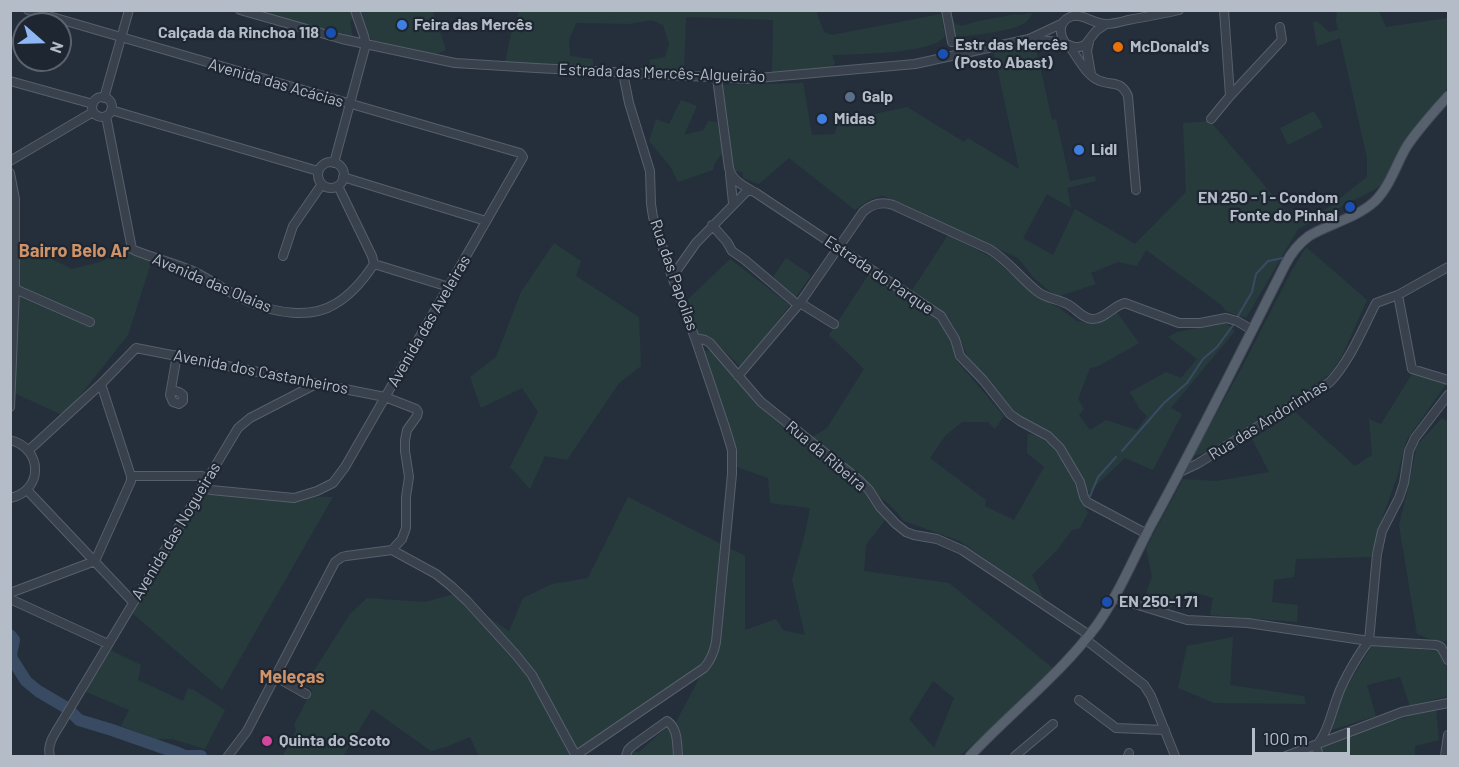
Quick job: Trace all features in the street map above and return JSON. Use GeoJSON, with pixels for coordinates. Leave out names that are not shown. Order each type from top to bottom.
{"type":"FeatureCollection","features":[{"type":"Feature","properties":{"kind":"main road"},"geometry":{"type":"LineString","coordinates":[[970,756],[1051,678],[1087,637],[1115,598],[1289,257],[1298,245],[1315,233],[1373,202],[1387,186],[1414,136],[1449,96]]}},
{"type":"Feature","properties":{"kind":"street","name":"Avenida das Acácias"},"geometry":{"type":"LineString","coordinates":[[28,10],[520,153],[523,157]]}},
{"type":"Feature","properties":{"kind":"street"},"geometry":{"type":"LineString","coordinates":[[104,98],[129,10]]}},
{"type":"Feature","properties":{"kind":"street","name":"Estrada das Mercês-Algueirão"},"geometry":{"type":"LineString","coordinates":[[240,10],[327,35],[455,63],[758,79],[908,65],[1029,39],[1075,15],[1106,24]]}},
{"type":"Feature","properties":{"kind":"street"},"geometry":{"type":"LineString","coordinates":[[334,163],[366,44],[355,10]]}},
{"type":"Feature","properties":{"kind":"street"},"geometry":{"type":"LineString","coordinates":[[946,10],[952,42]]}},
{"type":"Feature","properties":{"kind":"street"},"geometry":{"type":"LineString","coordinates":[[1067,10],[1060,34],[1067,45],[1092,76],[1099,81],[1119,85],[1128,96],[1136,190]]}},
{"type":"Feature","properties":{"kind":"street","name":"Estrada das Mercês-Algueirão"},"geometry":{"type":"LineString","coordinates":[[1029,39],[1074,48],[1080,47],[1106,24],[1179,10]]}},
{"type":"Feature","properties":{"kind":"street"},"geometry":{"type":"LineString","coordinates":[[1224,10],[1230,96]]}},
{"type":"Feature","properties":{"kind":"street"},"geometry":{"type":"LineString","coordinates":[[1084,16],[1092,28],[1087,51],[1092,76]]}},
{"type":"Feature","properties":{"kind":"street"},"geometry":{"type":"LineString","coordinates":[[1211,119],[1282,40],[1280,27]]}},
{"type":"Feature","properties":{"kind":"street","name":"Rua das Papoilas"},"geometry":{"type":"LineString","coordinates":[[575,756],[704,668],[710,661],[715,651],[733,462],[727,434],[653,217],[650,171],[622,73]]}},
{"type":"Feature","properties":{"kind":"street"},"geometry":{"type":"LineString","coordinates":[[717,78],[733,203]]}},
{"type":"Feature","properties":{"kind":"street"},"geometry":{"type":"LineString","coordinates":[[10,81],[93,108],[97,116],[109,113],[318,171]]}},
{"type":"Feature","properties":{"kind":"street"},"geometry":{"type":"LineString","coordinates":[[10,161],[93,108],[99,98],[110,101],[109,113]]}},
{"type":"Feature","properties":{"kind":"street","name":"Avenida das Olaias"},"geometry":{"type":"LineString","coordinates":[[109,113],[132,249],[196,272],[251,303],[299,313],[318,312],[336,304],[355,288],[374,264]]}},
{"type":"Feature","properties":{"kind":"street","name":"Avenida das Aveleiras"},"geometry":{"type":"LineString","coordinates":[[202,487],[211,490],[294,498],[333,483],[345,467],[523,157]]}},
{"type":"Feature","properties":{"kind":"street"},"geometry":{"type":"LineString","coordinates":[[326,163],[334,163],[342,170],[343,177],[338,186],[330,188],[322,184],[318,178],[318,171],[326,163]]}},
{"type":"Feature","properties":{"kind":"street","name":"Estrada do Parque"},"geometry":{"type":"LineString","coordinates":[[730,174],[749,189],[941,316],[955,339],[960,356],[1010,414],[1048,436],[1060,448],[1080,482],[1085,500],[1147,534]]}},
{"type":"Feature","properties":{"kind":"street"},"geometry":{"type":"LineString","coordinates":[[10,406],[15,289],[15,199],[11,175]]}},
{"type":"Feature","properties":{"kind":"street"},"geometry":{"type":"LineString","coordinates":[[343,177],[486,221]]}},
{"type":"Feature","properties":{"kind":"street"},"geometry":{"type":"LineString","coordinates":[[283,256],[293,226],[322,184]]}},
{"type":"Feature","properties":{"kind":"street"},"geometry":{"type":"LineString","coordinates":[[338,186],[374,264],[449,287]]}},
{"type":"Feature","properties":{"kind":"street"},"geometry":{"type":"LineString","coordinates":[[672,277],[696,243],[749,189]]}},
{"type":"Feature","properties":{"kind":"street"},"geometry":{"type":"LineString","coordinates":[[738,376],[799,304],[866,209],[878,203],[887,203],[989,249],[1037,291],[1065,303],[1089,318],[1099,318],[1119,304],[1125,303],[1179,323],[1200,323],[1226,318],[1237,321],[1252,330]]}},
{"type":"Feature","properties":{"kind":"street"},"geometry":{"type":"LineString","coordinates":[[712,225],[732,251],[799,304],[834,324]]}},
{"type":"Feature","properties":{"kind":"street","name":"Rua das Andorinhas"},"geometry":{"type":"LineString","coordinates":[[1180,472],[1197,464],[1330,382],[1349,357],[1376,303],[1398,295],[1449,267]]}},
{"type":"Feature","properties":{"kind":"street"},"geometry":{"type":"LineString","coordinates":[[15,289],[90,322]]}},
{"type":"Feature","properties":{"kind":"street"},"geometry":{"type":"LineString","coordinates":[[1398,295],[1412,369],[1449,380]]}},
{"type":"Feature","properties":{"kind":"street","name":"Rua da Ribeira"},"geometry":{"type":"LineString","coordinates":[[695,338],[710,343],[761,402],[859,480],[880,507],[901,528],[914,535],[937,539],[962,550],[1087,637],[1144,685],[1151,696],[1175,756]]}},
{"type":"Feature","properties":{"kind":"street","name":"Avenida dos Castanheiros"},"geometry":{"type":"LineString","coordinates":[[100,384],[136,348],[385,397],[411,406],[418,412],[405,440],[409,477],[406,497],[406,528],[402,539],[392,550]]}},
{"type":"Feature","properties":{"kind":"street"},"geometry":{"type":"LineString","coordinates":[[172,390],[177,355]]}},
{"type":"Feature","properties":{"kind":"street","name":"Avenida das Nogueiras"},"geometry":{"type":"LineString","coordinates":[[51,756],[49,752],[51,741],[238,428],[318,383]]}},
{"type":"Feature","properties":{"kind":"street"},"geometry":{"type":"LineString","coordinates":[[10,593],[95,561],[131,481],[100,384],[29,450]]}},
{"type":"Feature","properties":{"kind":"street"},"geometry":{"type":"LineString","coordinates":[[1316,746],[1325,732],[1341,688],[1369,641],[1377,554],[1382,531],[1404,483],[1409,451],[1415,438],[1449,395]]}},
{"type":"Feature","properties":{"kind":"street"},"geometry":{"type":"LineString","coordinates":[[10,440],[17,441],[29,450],[34,458],[35,467],[35,475],[27,490],[10,498]]}},
{"type":"Feature","properties":{"kind":"street"},"geometry":{"type":"LineString","coordinates":[[131,476],[202,476],[207,480]]}},
{"type":"Feature","properties":{"kind":"street"},"geometry":{"type":"LineString","coordinates":[[27,490],[133,602]]}},
{"type":"Feature","properties":{"kind":"street"},"geometry":{"type":"LineString","coordinates":[[228,756],[247,731],[335,562],[346,556],[392,550],[436,574],[466,601],[516,655],[532,675],[575,756]]}},
{"type":"Feature","properties":{"kind":"street"},"geometry":{"type":"LineString","coordinates":[[1115,598],[1187,620],[1248,623],[1369,641],[1436,645],[1441,647],[1449,660]]}},
{"type":"Feature","properties":{"kind":"street"},"geometry":{"type":"LineString","coordinates":[[10,599],[108,644]]}},
{"type":"Feature","properties":{"kind":"street"},"geometry":{"type":"LineString","coordinates":[[276,677],[306,694]]}},
{"type":"Feature","properties":{"kind":"street"},"geometry":{"type":"LineString","coordinates":[[1079,700],[1116,728],[1165,730]]}},
{"type":"Feature","properties":{"kind":"street"},"geometry":{"type":"LineString","coordinates":[[1286,756],[1402,712],[1449,704]]}},
{"type":"Feature","properties":{"kind":"street"},"geometry":{"type":"LineString","coordinates":[[626,756],[632,746],[668,721],[675,731],[678,756]]}},
{"type":"Feature","properties":{"kind":"street"},"geometry":{"type":"LineString","coordinates":[[1015,756],[1053,724]]}},
{"type":"Feature","properties":{"kind":"street"},"geometry":{"type":"LineString","coordinates":[[1445,756],[1449,735]]}},
{"type":"Feature","properties":{"kind":"street"},"geometry":{"type":"LineString","coordinates":[[1316,746],[1319,756]]}},
{"type":"Feature","properties":{"kind":"green space"},"geometry":{"type":"Polygon","coordinates":[[[256,11],[352,11],[355,19],[350,21],[353,38],[256,11]]]}},
{"type":"Feature","properties":{"kind":"green space","name":"Feira das Mercês"},"geometry":{"type":"Polygon","coordinates":[[[361,11],[433,11],[446,50],[436,54],[371,40],[361,11]]]}},
{"type":"Feature","properties":{"kind":"green space"},"geometry":{"type":"Polygon","coordinates":[[[519,11],[816,11],[824,32],[832,35],[941,14],[945,36],[938,42],[910,50],[832,55],[835,63],[832,67],[772,73],[773,20],[686,17],[684,71],[652,70],[649,60],[665,57],[669,44],[663,25],[651,20],[629,24],[576,23],[569,40],[570,56],[593,59],[593,67],[505,63],[519,11]]]}},
{"type":"Feature","properties":{"kind":"green space"},"geometry":{"type":"Polygon","coordinates":[[[948,11],[951,11],[954,22],[962,26],[1016,14],[1032,13],[1026,22],[1017,27],[960,37],[954,34],[948,11]]]}},
{"type":"Feature","properties":{"kind":"green space"},"geometry":{"type":"Polygon","coordinates":[[[1337,11],[1379,11],[1386,27],[1448,18],[1448,87],[1398,151],[1382,184],[1298,229],[1246,318],[1226,311],[1220,304],[1146,250],[1137,266],[1118,262],[1091,273],[1096,284],[1060,296],[1054,295],[1034,278],[1018,258],[884,196],[872,199],[855,210],[789,158],[759,184],[743,178],[743,172],[734,171],[721,86],[803,83],[812,135],[835,134],[837,122],[907,107],[964,142],[968,138],[1019,169],[994,53],[1035,44],[1052,120],[1056,119],[1070,181],[1095,176],[1096,181],[1067,188],[1071,208],[1047,194],[1023,238],[1053,255],[1075,209],[1135,244],[1186,192],[1183,123],[1210,121],[1292,218],[1325,210],[1367,177],[1367,158],[1340,38],[1317,46],[1313,22],[1317,21],[1329,32],[1338,30],[1337,11]]]}},
{"type":"Feature","properties":{"kind":"green space"},"geometry":{"type":"Polygon","coordinates":[[[681,100],[697,106],[684,135],[704,130],[708,121],[717,122],[723,152],[713,170],[678,182],[670,166],[649,141],[656,119],[669,124],[681,100]]]}},
{"type":"Feature","properties":{"kind":"green space"},"geometry":{"type":"Polygon","coordinates":[[[1314,111],[1323,127],[1288,145],[1280,128],[1314,111]]]}},
{"type":"Feature","properties":{"kind":"green space"},"geometry":{"type":"Polygon","coordinates":[[[948,235],[993,258],[1038,298],[1058,307],[1077,321],[1089,323],[1100,321],[1116,311],[1139,343],[1097,367],[1090,368],[1078,399],[1084,409],[1079,415],[1090,430],[1106,420],[1137,430],[1147,416],[1139,408],[1130,392],[1166,372],[1181,378],[1197,359],[1168,337],[1177,332],[1225,322],[1235,331],[1171,408],[1182,414],[1153,470],[1125,458],[1088,493],[1063,444],[1049,431],[1024,420],[1008,404],[967,355],[948,317],[911,292],[948,235]]]}},
{"type":"Feature","properties":{"kind":"green space"},"geometry":{"type":"Polygon","coordinates":[[[18,242],[72,269],[100,262],[133,247],[151,263],[128,335],[72,406],[60,414],[12,392],[11,395],[10,299],[18,242]]]}},
{"type":"Feature","properties":{"kind":"green space"},"geometry":{"type":"Polygon","coordinates":[[[554,243],[581,261],[576,276],[639,317],[641,366],[619,383],[567,460],[545,456],[530,489],[510,467],[538,412],[522,388],[481,408],[470,377],[496,357],[521,292],[554,243]]]}},
{"type":"Feature","properties":{"kind":"green space"},"geometry":{"type":"Polygon","coordinates":[[[1306,247],[1367,300],[1342,356],[1330,374],[1286,404],[1205,453],[1193,456],[1291,272],[1306,247]]]}},
{"type":"Feature","properties":{"kind":"green space"},"geometry":{"type":"Polygon","coordinates":[[[786,258],[811,275],[796,297],[773,277],[786,258]]]}},
{"type":"Feature","properties":{"kind":"green space"},"geometry":{"type":"Polygon","coordinates":[[[730,259],[790,305],[741,367],[709,336],[698,335],[685,302],[730,259]]]}},
{"type":"Feature","properties":{"kind":"green space"},"geometry":{"type":"Polygon","coordinates":[[[869,274],[940,322],[952,343],[956,360],[1004,416],[995,429],[988,422],[962,422],[945,436],[930,458],[986,500],[985,506],[1014,520],[1044,467],[1027,453],[1028,434],[1046,441],[1068,470],[1088,513],[1080,528],[1072,530],[1057,550],[1032,575],[1045,601],[960,541],[904,521],[894,509],[812,437],[827,428],[864,369],[829,335],[869,274]]]}},
{"type":"Feature","properties":{"kind":"green space"},"geometry":{"type":"Polygon","coordinates":[[[703,350],[711,351],[759,407],[862,490],[885,520],[866,545],[864,571],[949,583],[1054,669],[960,756],[629,756],[632,751],[639,752],[667,727],[670,731],[701,675],[576,756],[479,756],[470,737],[431,751],[372,709],[343,756],[283,755],[296,730],[294,725],[312,690],[305,685],[350,614],[367,598],[425,602],[454,594],[509,631],[523,598],[552,584],[588,578],[628,497],[745,556],[745,630],[776,619],[783,630],[805,635],[792,580],[810,508],[770,503],[768,478],[737,467],[737,451],[703,350]],[[933,681],[909,719],[934,748],[954,698],[933,681]]]}},
{"type":"Feature","properties":{"kind":"green space"},"geometry":{"type":"Polygon","coordinates":[[[1412,374],[1447,383],[1406,441],[1371,557],[1296,559],[1294,577],[1274,580],[1272,602],[1298,605],[1297,622],[1210,615],[1213,598],[1190,591],[1169,609],[1144,599],[1152,577],[1146,548],[1183,479],[1217,481],[1269,472],[1252,439],[1295,412],[1355,466],[1372,455],[1369,419],[1381,424],[1412,374]]]}},
{"type":"Feature","properties":{"kind":"green space"},"geometry":{"type":"Polygon","coordinates":[[[1442,418],[1448,422],[1448,640],[1440,643],[1417,634],[1399,525],[1417,445],[1442,418]]]}},
{"type":"Feature","properties":{"kind":"green space"},"geometry":{"type":"Polygon","coordinates":[[[199,494],[333,497],[222,690],[125,607],[199,494]]]}},
{"type":"Feature","properties":{"kind":"green space"},"geometry":{"type":"Polygon","coordinates":[[[1233,637],[1230,685],[1304,696],[1306,704],[1214,703],[1178,688],[1187,646],[1233,637]]]}},
{"type":"Feature","properties":{"kind":"green space"},"geometry":{"type":"Polygon","coordinates":[[[1373,644],[1438,651],[1446,664],[1448,696],[1410,706],[1400,677],[1367,685],[1376,716],[1328,731],[1344,691],[1373,644]]]}},
{"type":"Feature","properties":{"kind":"green space"},"geometry":{"type":"Polygon","coordinates":[[[110,650],[141,665],[138,680],[183,701],[188,688],[194,690],[225,710],[205,749],[172,739],[156,739],[121,726],[129,710],[84,691],[110,650]]]}},
{"type":"Feature","properties":{"kind":"green space"},"geometry":{"type":"Polygon","coordinates":[[[1436,709],[1439,740],[1415,746],[1415,756],[1324,756],[1320,746],[1413,714],[1436,709]]]}},
{"type":"Feature","properties":{"kind":"waterway"},"geometry":{"type":"LineString","coordinates":[[1238,316],[1252,292],[1256,274],[1268,261],[1283,258]]}},
{"type":"Feature","properties":{"kind":"waterway"},"geometry":{"type":"LineString","coordinates":[[1122,451],[1164,403],[1187,383],[1203,359],[1217,347],[1234,324]]}},
{"type":"Feature","properties":{"kind":"waterway"},"geometry":{"type":"LineString","coordinates":[[1090,496],[1098,477],[1116,457]]}},
{"type":"Feature","properties":{"kind":"waterway"},"geometry":{"type":"LineString","coordinates":[[10,635],[14,640],[12,659],[26,681],[67,708],[79,720],[185,756],[201,756]]}},
{"type":"Feature","properties":{"kind":"place","name":"Feira das Mercês"},"geometry":{"type":"Point","coordinates":[402,25]}},
{"type":"Feature","properties":{"kind":"place","name":"Calçada da Rinchoa 118"},"geometry":{"type":"Point","coordinates":[331,33]}},
{"type":"Feature","properties":{"kind":"place","name":"McDonald's"},"geometry":{"type":"Point","coordinates":[1118,47]}},
{"type":"Feature","properties":{"kind":"place","name":"Estr das Mercês (Posto Abast)"},"geometry":{"type":"Point","coordinates":[943,54]}},
{"type":"Feature","properties":{"kind":"place","name":"Galp"},"geometry":{"type":"Point","coordinates":[850,97]}},
{"type":"Feature","properties":{"kind":"place","name":"Midas"},"geometry":{"type":"Point","coordinates":[822,119]}},
{"type":"Feature","properties":{"kind":"place","name":"Lidl"},"geometry":{"type":"Point","coordinates":[1079,150]}},
{"type":"Feature","properties":{"kind":"place","name":"EN 250 - 1 - Condom Fonte do Pinhal"},"geometry":{"type":"Point","coordinates":[1350,207]}},
{"type":"Feature","properties":{"kind":"place","name":"EN 250-1 71"},"geometry":{"type":"Point","coordinates":[1107,602]}},
{"type":"Feature","properties":{"kind":"place","name":"Quinta do Scoto"},"geometry":{"type":"Point","coordinates":[267,741]}},
{"type":"Feature","properties":{"kind":"district","name":"Bairro Belo Ar"},"geometry":{"type":"Point","coordinates":[74,251]}},
{"type":"Feature","properties":{"kind":"district","name":"Meleças"},"geometry":{"type":"Point","coordinates":[292,677]}}]}
